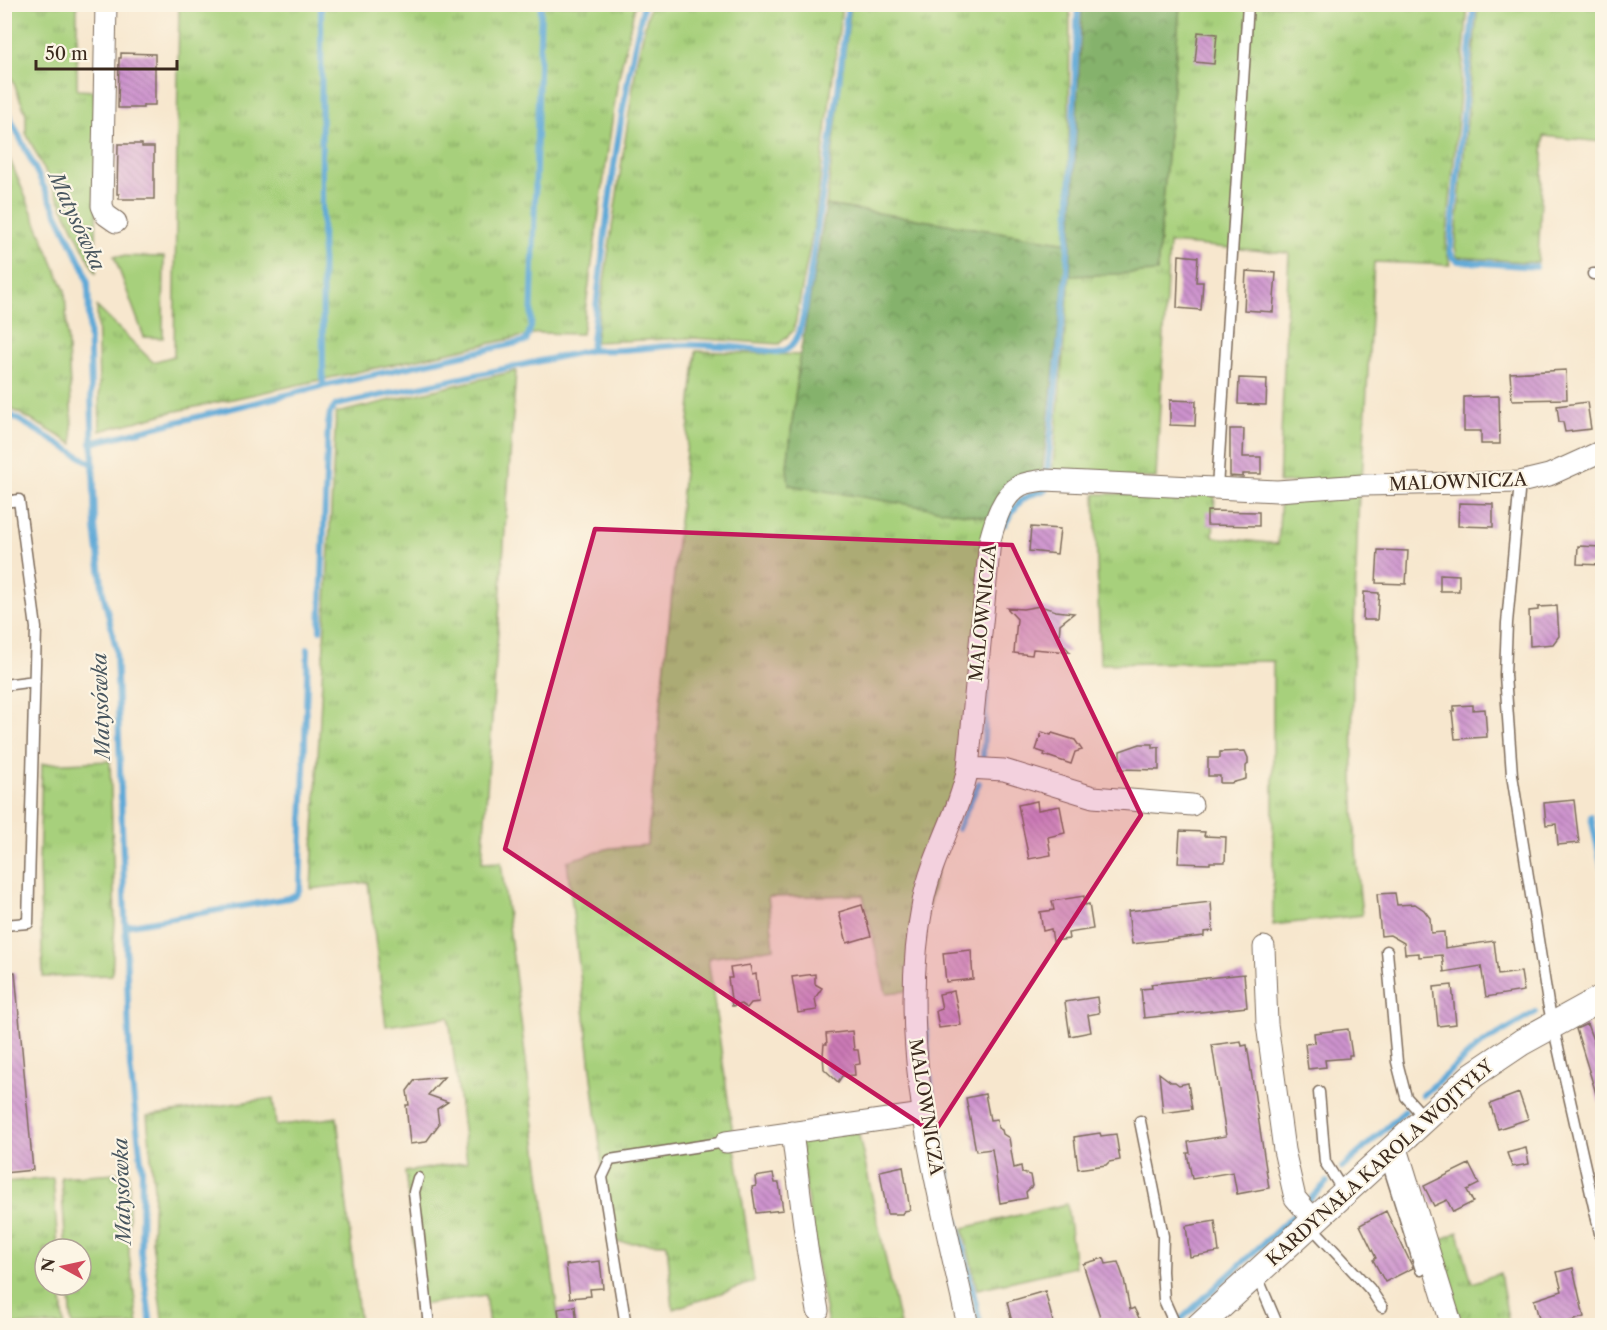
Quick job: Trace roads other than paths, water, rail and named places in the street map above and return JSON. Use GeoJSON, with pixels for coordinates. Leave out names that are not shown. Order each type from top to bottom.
{"type":"FeatureCollection","features":[{"type":"Feature","properties":{"kind":"street"},"geometry":{"type":"LineString","coordinates":[[106,4],[102,206],[106,215],[116,222]]}},
{"type":"Feature","properties":{"kind":"street","name":"MALOWNICZA"},"geometry":{"type":"LineString","coordinates":[[968,1326],[923,1114],[914,1031],[916,952],[923,901],[931,871],[963,790],[968,768],[990,540],[995,519],[1010,494],[1020,486],[1045,480],[1277,491],[1363,485],[1520,482],[1549,475],[1602,451]]}},
{"type":"Feature","properties":{"kind":"street"},"geometry":{"type":"LineString","coordinates":[[968,768],[1004,770],[1093,797],[1192,805]]}},
{"type":"Feature","properties":{"kind":"street"},"geometry":{"type":"LineString","coordinates":[[1264,947],[1267,1024],[1284,1150],[1295,1198],[1312,1222]]}},
{"type":"Feature","properties":{"kind":"street","name":"KARDYNAŁA KAROLA WOJTYŁY"},"geometry":{"type":"LineString","coordinates":[[1206,1323],[1256,1274],[1473,1075],[1505,1053],[1602,998]]}},
{"type":"Feature","properties":{"kind":"street"},"geometry":{"type":"LineString","coordinates":[[726,1142],[923,1114]]}},
{"type":"Feature","properties":{"kind":"street"},"geometry":{"type":"LineString","coordinates":[[792,1132],[807,1248],[818,1311]]}},
{"type":"Feature","properties":{"kind":"street"},"geometry":{"type":"LineString","coordinates":[[1391,1150],[1452,1326]]}},
{"type":"Feature","properties":{"kind":"lane"},"geometry":{"type":"LineString","coordinates":[[1217,488],[1248,4]]}},
{"type":"Feature","properties":{"kind":"lane"},"geometry":{"type":"LineString","coordinates":[[1520,482],[1507,623],[1505,702],[1512,775],[1548,1003],[1602,1242]]}},
{"type":"Feature","properties":{"kind":"lane"},"geometry":{"type":"LineString","coordinates":[[4,502],[19,500],[36,628],[28,923],[4,926]]}},
{"type":"Feature","properties":{"kind":"lane"},"geometry":{"type":"LineString","coordinates":[[4,685],[35,681]]}},
{"type":"Feature","properties":{"kind":"lane"},"geometry":{"type":"LineString","coordinates":[[1387,951],[1397,1062],[1406,1097],[1426,1118]]}},
{"type":"Feature","properties":{"kind":"lane"},"geometry":{"type":"LineString","coordinates":[[1319,1092],[1325,1162],[1344,1193]]}},
{"type":"Feature","properties":{"kind":"lane"},"geometry":{"type":"LineString","coordinates":[[1140,1121],[1163,1236],[1164,1300],[1175,1323]]}},
{"type":"Feature","properties":{"kind":"lane"},"geometry":{"type":"LineString","coordinates":[[626,1326],[602,1176],[610,1160],[726,1142]]}},
{"type":"Feature","properties":{"kind":"lane"},"geometry":{"type":"LineString","coordinates":[[1391,1150],[1390,1166],[1421,1270]]}},
{"type":"Feature","properties":{"kind":"lane"},"geometry":{"type":"LineString","coordinates":[[418,1178],[414,1192],[429,1326]]}},
{"type":"Feature","properties":{"kind":"lane"},"geometry":{"type":"LineString","coordinates":[[1312,1222],[1370,1289],[1382,1307]]}},
{"type":"Feature","properties":{"kind":"lane"},"geometry":{"type":"LineString","coordinates":[[1256,1274],[1278,1326]]}},
{"type":"Feature","properties":{"kind":"waterway"},"geometry":{"type":"LineString","coordinates":[[91,443],[323,386],[321,4]]}},
{"type":"Feature","properties":{"kind":"waterway"},"geometry":{"type":"LineString","coordinates":[[323,386],[526,341],[531,327],[541,4]]}},
{"type":"Feature","properties":{"kind":"waterway"},"geometry":{"type":"LineString","coordinates":[[591,350],[619,133],[644,4]]}},
{"type":"Feature","properties":{"kind":"waterway"},"geometry":{"type":"LineString","coordinates":[[320,630],[328,425],[330,413],[336,405],[591,350],[691,345],[777,352],[784,351],[794,343],[805,309],[838,91],[848,4]]}},
{"type":"Feature","properties":{"kind":"waterway"},"geometry":{"type":"LineString","coordinates":[[1047,473],[1067,273],[1078,4]]}},
{"type":"Feature","properties":{"kind":"waterway"},"geometry":{"type":"LineString","coordinates":[[1474,4],[1450,251],[1453,258],[1458,261],[1536,267]]}},
{"type":"Feature","properties":{"kind":"waterway","name":"Matysówka"},"geometry":{"type":"LineString","coordinates":[[4,105],[84,269],[88,283],[95,527],[103,593],[116,648],[130,1067],[142,1169],[141,1252],[151,1326]]}},
{"type":"Feature","properties":{"kind":"waterway"},"geometry":{"type":"LineString","coordinates":[[4,411],[91,463]]}},
{"type":"Feature","properties":{"kind":"waterway"},"geometry":{"type":"LineString","coordinates":[[1005,524],[1021,501],[1031,494],[1046,490]]}},
{"type":"Feature","properties":{"kind":"waterway"},"geometry":{"type":"LineString","coordinates":[[125,926],[289,898],[297,894],[300,888],[308,649]]}},
{"type":"Feature","properties":{"kind":"waterway"},"geometry":{"type":"LineString","coordinates":[[983,757],[988,672]]}},
{"type":"Feature","properties":{"kind":"waterway"},"geometry":{"type":"LineString","coordinates":[[958,829],[979,783]]}},
{"type":"Feature","properties":{"kind":"waterway"},"geometry":{"type":"LineString","coordinates":[[1591,817],[1602,868]]}},
{"type":"Feature","properties":{"kind":"waterway"},"geometry":{"type":"LineString","coordinates":[[924,1002],[928,1058]]}},
{"type":"Feature","properties":{"kind":"waterway"},"geometry":{"type":"LineString","coordinates":[[1423,1095],[1478,1046],[1536,1012]]}},
{"type":"Feature","properties":{"kind":"waterway"},"geometry":{"type":"LineString","coordinates":[[930,1076],[933,1102]]}},
{"type":"Feature","properties":{"kind":"waterway"},"geometry":{"type":"LineString","coordinates":[[1342,1168],[1405,1111]]}},
{"type":"Feature","properties":{"kind":"waterway"},"geometry":{"type":"LineString","coordinates":[[941,1134],[952,1197]]}},
{"type":"Feature","properties":{"kind":"waterway"},"geometry":{"type":"LineString","coordinates":[[1309,1200],[1327,1182]]}},
{"type":"Feature","properties":{"kind":"waterway"},"geometry":{"type":"LineString","coordinates":[[1176,1324],[1295,1214]]}},
{"type":"Feature","properties":{"kind":"waterway"},"geometry":{"type":"LineString","coordinates":[[956,1219],[981,1326]]}}]}
